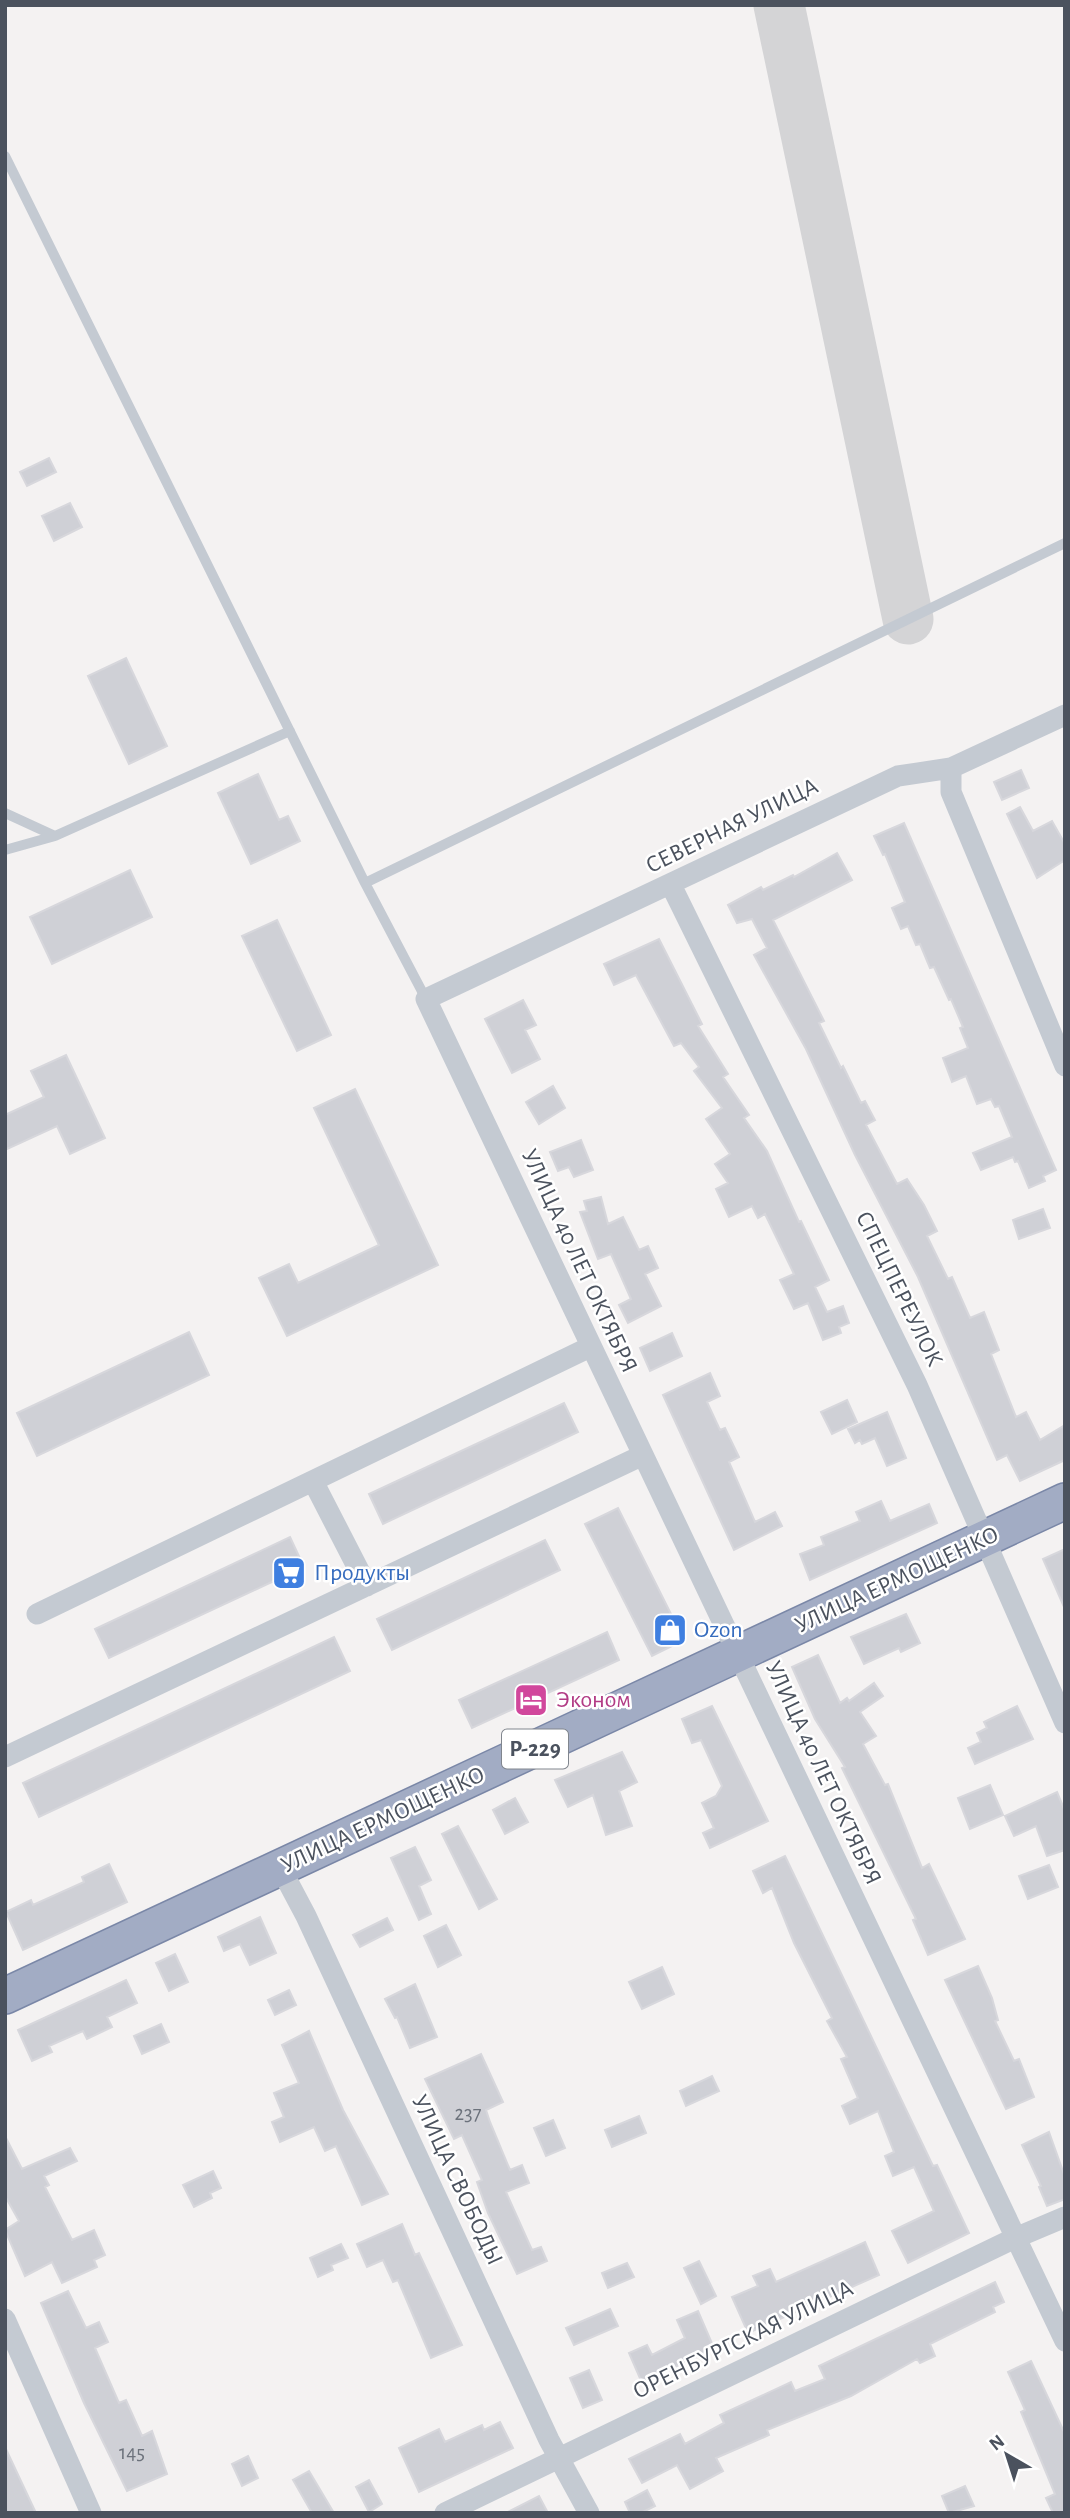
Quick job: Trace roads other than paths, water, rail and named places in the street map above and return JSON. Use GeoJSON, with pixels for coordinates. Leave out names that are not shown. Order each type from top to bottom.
{"type":"FeatureCollection","features":[{"type":"Feature","properties":{"kind":"highway","name":"УЛИЦА ЕРМОЩЕНКО"},"geometry":{"type":"LineString","coordinates":[[5,1996],[1065,1501]]}},
{"type":"Feature","properties":{"kind":"street","name":"СЕВЕРНАЯ УЛИЦА"},"geometry":{"type":"LineString","coordinates":[[426,999],[898,776],[951,768],[1065,715]]}},
{"type":"Feature","properties":{"kind":"street"},"geometry":{"type":"LineString","coordinates":[[951,768],[951,792],[1065,1066]]}},
{"type":"Feature","properties":{"kind":"street","name":"СПЕЦПЕРЕУЛОК"},"geometry":{"type":"LineString","coordinates":[[671,885],[917,1385],[1065,1723]]}},
{"type":"Feature","properties":{"kind":"street","name":"УЛИЦА 40 ЛЕТ ОКТЯБРЯ"},"geometry":{"type":"LineString","coordinates":[[426,999],[641,1456],[1065,2341]]}},
{"type":"Feature","properties":{"kind":"street"},"geometry":{"type":"LineString","coordinates":[[37,1614],[314,1483],[590,1347]]}},
{"type":"Feature","properties":{"kind":"street"},"geometry":{"type":"LineString","coordinates":[[5,1757],[641,1456]]}},
{"type":"Feature","properties":{"kind":"street"},"geometry":{"type":"LineString","coordinates":[[314,1483],[367,1586]]}},
{"type":"Feature","properties":{"kind":"street","name":"УЛИЦА СВОБОДЫ"},"geometry":{"type":"LineString","coordinates":[[280,1867],[306,1916],[549,2440],[589,2513]]}},
{"type":"Feature","properties":{"kind":"street","name":"ОРЕНБУРГСКАЯ УЛИЦА"},"geometry":{"type":"LineString","coordinates":[[445,2513],[1014,2238],[1065,2217]]}},
{"type":"Feature","properties":{"kind":"street"},"geometry":{"type":"LineString","coordinates":[[5,2319],[91,2513]]}},
{"type":"Feature","properties":{"kind":"lane"},"geometry":{"type":"LineString","coordinates":[[5,156],[365,883],[426,999]]}},
{"type":"Feature","properties":{"kind":"lane"},"geometry":{"type":"LineString","coordinates":[[365,883],[1065,543]]}},
{"type":"Feature","properties":{"kind":"lane"},"geometry":{"type":"LineString","coordinates":[[5,850],[55,836],[290,731]]}},
{"type":"Feature","properties":{"kind":"lane"},"geometry":{"type":"LineString","coordinates":[[5,813],[55,836]]}},
{"type":"Feature","properties":{"kind":"place","name":"Продукты"},"geometry":{"type":"Point","coordinates":[289,1573]}},
{"type":"Feature","properties":{"kind":"place","name":"Ozon"},"geometry":{"type":"Point","coordinates":[670,1630]}},
{"type":"Feature","properties":{"kind":"place","name":"Эконом"},"geometry":{"type":"Point","coordinates":[531,1700]}}]}
